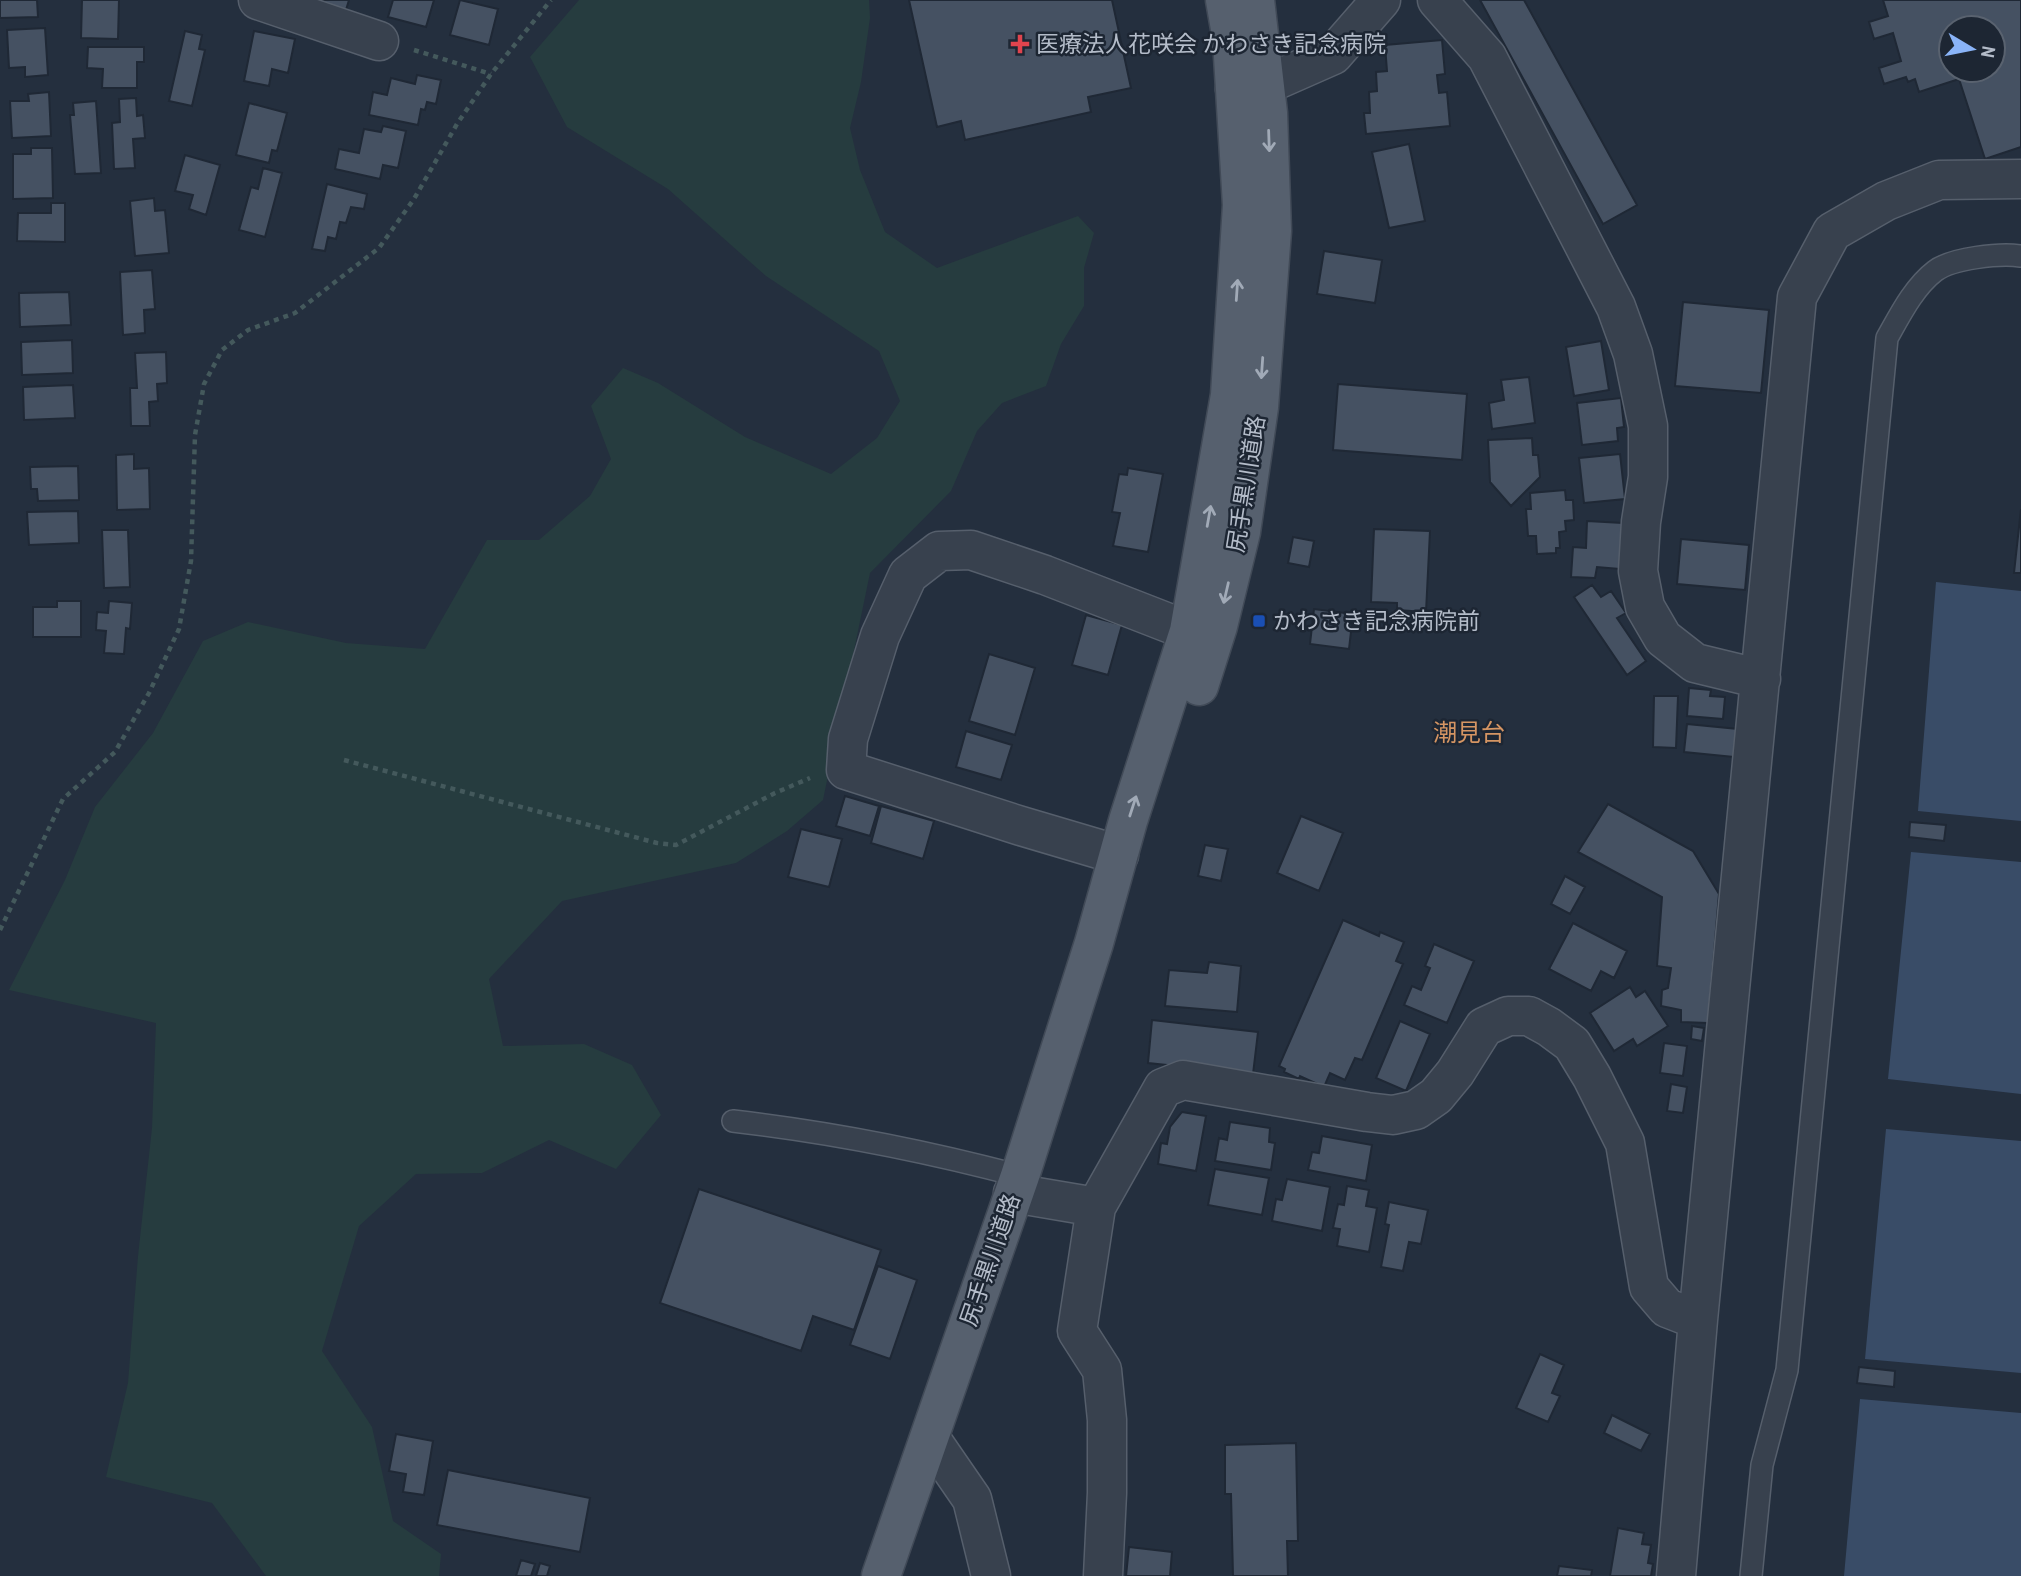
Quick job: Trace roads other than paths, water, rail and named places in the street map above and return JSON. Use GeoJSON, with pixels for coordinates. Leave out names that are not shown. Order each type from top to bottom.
{"type":"FeatureCollection","features":[{"type":"Feature","properties":{"kind":"main road","name":"尻手黒川道路"},"geometry":{"type":"LineString","coordinates":[[1094,943],[1155,824],[1218,626],[1241,532],[1259,407],[1272,231],[1250,87],[1232,40],[1225,0]]}},
{"type":"Feature","properties":{"kind":"main road","name":"尻手黒川道路"},"geometry":{"type":"LineString","coordinates":[[881,1576],[1016,1184],[1094,943],[1189,631],[1230,395],[1255,0]]}},
{"type":"Feature","properties":{"kind":"street"},"geometry":{"type":"LineString","coordinates":[[258,0],[379,41]]}},
{"type":"Feature","properties":{"kind":"street"},"geometry":{"type":"LineString","coordinates":[[1250,87],[1333,55],[1381,0]]}},
{"type":"Feature","properties":{"kind":"street"},"geometry":{"type":"LineString","coordinates":[[1437,0],[1487,57],[1616,307],[1633,354],[1648,426],[1648,477],[1641,522],[1638,571],[1645,607],[1663,638],[1695,663],[1761,678]]}},
{"type":"Feature","properties":{"kind":"street"},"geometry":{"type":"LineString","coordinates":[[1676,1576],[1698,1320],[1797,297],[1832,232],[1886,201],[1939,180],[2021,179]]}},
{"type":"Feature","properties":{"kind":"street"},"geometry":{"type":"LineString","coordinates":[[1119,855],[1021,827],[846,770],[848,739],[880,636],[908,575],[939,551],[971,550],[1045,575],[1189,631]]}},
{"type":"Feature","properties":{"kind":"street"},"geometry":{"type":"LineString","coordinates":[[1103,1576],[1107,1420],[1102,1370],[1077,1331],[1096,1207],[1163,1088],[1183,1080],[1393,1115],[1416,1110],[1436,1096],[1455,1073],[1484,1027],[1508,1016],[1529,1016],[1572,1044],[1625,1143],[1649,1287],[1667,1308],[1698,1320]]}},
{"type":"Feature","properties":{"kind":"street"},"geometry":{"type":"LineString","coordinates":[[1016,1184],[1096,1207]]}},
{"type":"Feature","properties":{"kind":"street"},"geometry":{"type":"LineString","coordinates":[[930,1438],[972,1499],[991,1576]]}},
{"type":"Feature","properties":{"kind":"lane"},"geometry":{"type":"LineString","coordinates":[[1751,1576],[1762,1465],[1787,1370],[1887,338],[1911,298],[1936,270],[1963,260],[2021,256]]}},
{"type":"Feature","properties":{"kind":"lane"},"geometry":{"type":"LineString","coordinates":[[733,1121],[798,1129],[983,1166],[1016,1184]]}},
{"type":"Feature","properties":{"kind":"water"},"geometry":{"type":"Polygon","coordinates":[[[1936,582],[2021,591],[2021,821],[1918,811],[1936,582]]]}},
{"type":"Feature","properties":{"kind":"water"},"geometry":{"type":"Polygon","coordinates":[[[1911,852],[2021,862],[2021,1094],[1888,1079],[1911,852]]]}},
{"type":"Feature","properties":{"kind":"water"},"geometry":{"type":"Polygon","coordinates":[[[1886,1129],[2021,1141],[2021,1373],[1865,1359],[1886,1129]]]}},
{"type":"Feature","properties":{"kind":"water"},"geometry":{"type":"Polygon","coordinates":[[[1860,1399],[2021,1413],[2021,1576],[1844,1576],[1860,1399]]]}},
{"type":"Feature","properties":{"kind":"place","name":"医療法人花咲会 かわさき記念病院"},"geometry":{"type":"Point","coordinates":[1020,44]}},
{"type":"Feature","properties":{"kind":"place","name":"かわさき記念病院前"},"geometry":{"type":"Point","coordinates":[1259,621]}},
{"type":"Feature","properties":{"kind":"district","name":"潮見台"},"geometry":{"type":"Point","coordinates":[1469,733]}}]}
